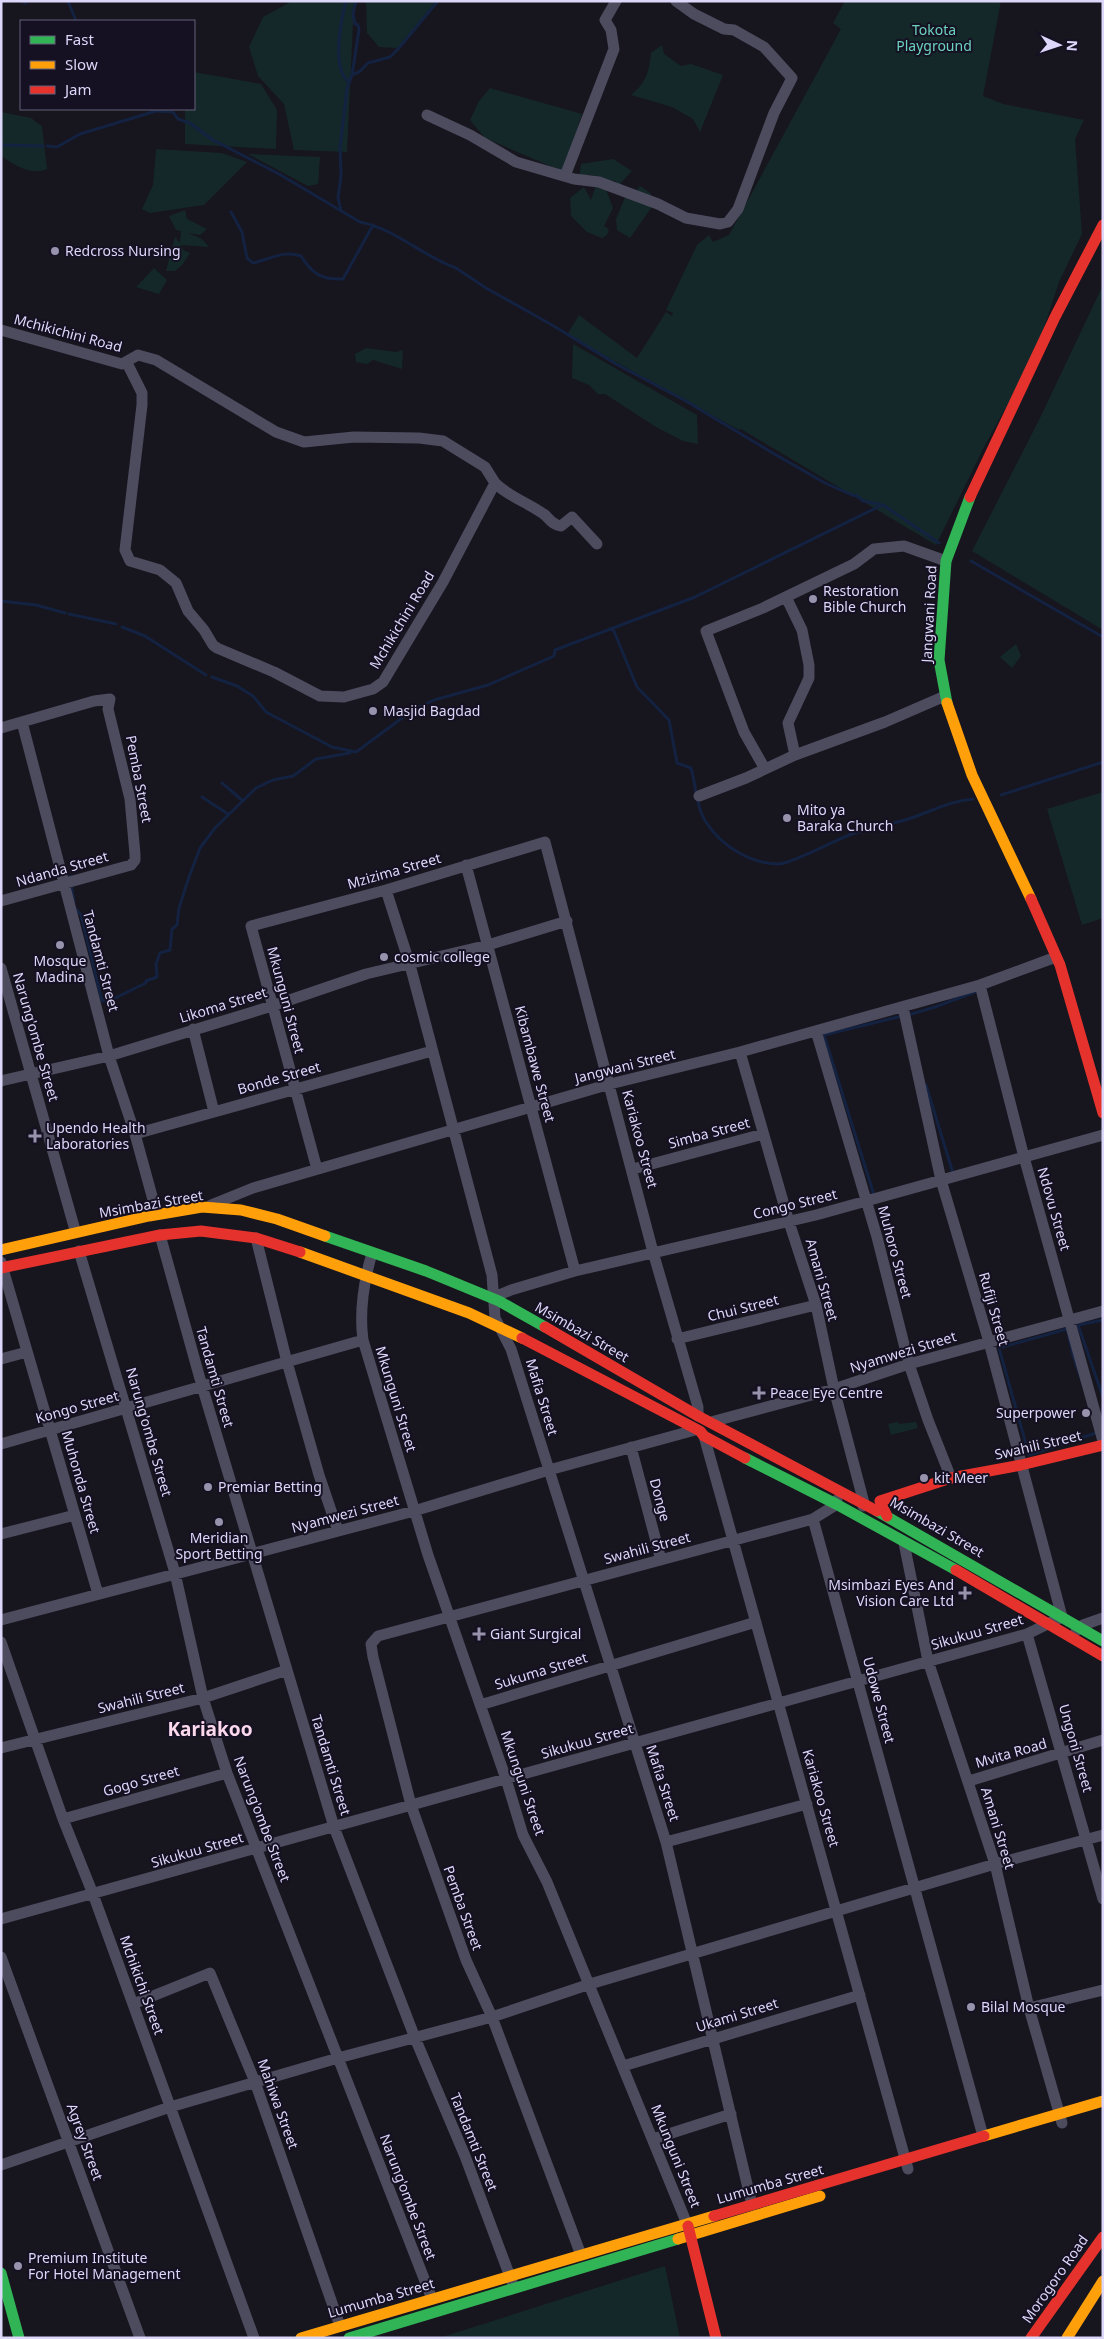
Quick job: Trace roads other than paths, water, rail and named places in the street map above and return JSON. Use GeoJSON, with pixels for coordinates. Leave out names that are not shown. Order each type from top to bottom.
{"type":"FeatureCollection","features":[{"type":"Feature","properties":{"kind":"main road","name":"Jangwani Road"},"geometry":{"type":"LineString","coordinates":[[1103,225],[963,511],[946,561],[939,660],[945,696],[972,775],[1047,932],[1090,1060],[1103,1113]]}},
{"type":"Feature","properties":{"kind":"main road","name":"Msimbazi Street"},"geometry":{"type":"LineString","coordinates":[[1,1250],[149,1216],[202,1207],[241,1210],[277,1219],[426,1271],[496,1301],[698,1416],[887,1516],[1057,1620],[1072,1637],[1103,1656]]}},
{"type":"Feature","properties":{"kind":"main road","name":"Msimbazi Street"},"geometry":{"type":"LineString","coordinates":[[2,1266],[160,1235],[201,1231],[256,1238],[286,1247],[469,1313],[499,1327],[700,1433],[744,1459],[835,1504],[904,1543],[1057,1620],[1079,1627],[1103,1641]]}},
{"type":"Feature","properties":{"kind":"main road","name":"Swahili Street"},"geometry":{"type":"LineString","coordinates":[[887,1516],[880,1501],[951,1478],[1021,1465],[1103,1445]]}},
{"type":"Feature","properties":{"kind":"main road","name":"Lumumba Street"},"geometry":{"type":"LineString","coordinates":[[301,2338],[752,2204],[907,2164],[1060,2119],[1103,2101]]}},
{"type":"Feature","properties":{"kind":"main road","name":"Lumumba Street"},"geometry":{"type":"LineString","coordinates":[[349,2338],[691,2236],[907,2164],[983,2136],[1060,2119],[1103,2112]]}},
{"type":"Feature","properties":{"kind":"main road","name":"Mkunguni Street"},"geometry":{"type":"LineString","coordinates":[[687,2224],[716,2338]]}},
{"type":"Feature","properties":{"kind":"main road","name":"Morogoro Road"},"geometry":{"type":"LineString","coordinates":[[1032,2338],[1103,2237]]}},
{"type":"Feature","properties":{"kind":"main road"},"geometry":{"type":"LineString","coordinates":[[1,2273],[19,2338]]}},
{"type":"Feature","properties":{"kind":"main road"},"geometry":{"type":"LineString","coordinates":[[1067,2338],[1103,2282]]}},
{"type":"Feature","properties":{"kind":"street"},"geometry":{"type":"LineString","coordinates":[[565,176],[614,49],[611,30],[605,20],[616,1]]}},
{"type":"Feature","properties":{"kind":"street"},"geometry":{"type":"LineString","coordinates":[[427,115],[470,135],[516,162],[565,176],[599,182],[658,204],[686,218],[720,224],[728,222],[738,209],[774,113],[792,78],[764,47],[734,30],[724,28],[694,14],[676,1]]}},
{"type":"Feature","properties":{"kind":"street","name":"Mchikichini Road"},"geometry":{"type":"LineString","coordinates":[[1,330],[122,364],[127,363],[138,355],[156,360],[276,432],[304,442],[354,437],[419,438],[443,441],[485,467],[495,482],[443,582],[388,676],[373,689],[344,697],[320,696],[274,672],[249,663],[213,645],[188,611],[176,583],[160,570],[130,561],[125,550],[142,393],[127,363]]}},
{"type":"Feature","properties":{"kind":"street"},"geometry":{"type":"LineString","coordinates":[[495,482],[520,502],[545,516],[557,526],[561,526],[572,517],[596,544]]}},
{"type":"Feature","properties":{"kind":"street"},"geometry":{"type":"LineString","coordinates":[[765,770],[741,724],[706,631],[763,608],[854,564],[874,549],[904,546],[946,561]]}},
{"type":"Feature","properties":{"kind":"street"},"geometry":{"type":"LineString","coordinates":[[786,596],[802,630],[809,665],[809,678],[788,723],[795,755]]}},
{"type":"Feature","properties":{"kind":"street"},"geometry":{"type":"LineString","coordinates":[[699,796],[765,770],[795,755],[885,722],[945,696]]}},
{"type":"Feature","properties":{"kind":"street","name":"Pemba Street"},"geometry":{"type":"LineString","coordinates":[[22,722],[94,701],[110,699],[108,709],[126,780],[133,821],[136,854],[135,860],[131,865]]}},
{"type":"Feature","properties":{"kind":"street"},"geometry":{"type":"LineString","coordinates":[[1,728],[22,722]]}},
{"type":"Feature","properties":{"kind":"street","name":"Tandamti Street"},"geometry":{"type":"LineString","coordinates":[[22,722],[109,1056],[135,1134],[155,1207]]}},
{"type":"Feature","properties":{"kind":"street","name":"Mzizima Street"},"geometry":{"type":"LineString","coordinates":[[251,926],[386,890],[545,842]]}},
{"type":"Feature","properties":{"kind":"street","name":"Kariakoo Street"},"geometry":{"type":"LineString","coordinates":[[545,842],[654,1252],[698,1407],[698,1416]]}},
{"type":"Feature","properties":{"kind":"street","name":"Ndanda Street"},"geometry":{"type":"LineString","coordinates":[[1,901],[65,885],[131,865]]}},
{"type":"Feature","properties":{"kind":"street","name":"Kibambawe Street"},"geometry":{"type":"LineString","coordinates":[[466,865],[574,1271]]}},
{"type":"Feature","properties":{"kind":"street"},"geometry":{"type":"LineString","coordinates":[[386,890],[410,965],[452,1130],[492,1275],[496,1301]]}},
{"type":"Feature","properties":{"kind":"street","name":"Likoma Street"},"geometry":{"type":"LineString","coordinates":[[1,1082],[109,1056],[272,1006],[366,974],[488,945],[566,921]]}},
{"type":"Feature","properties":{"kind":"street","name":"Mkunguni Street"},"geometry":{"type":"LineString","coordinates":[[251,926],[317,1170]]}},
{"type":"Feature","properties":{"kind":"street","name":"Jangwani Street"},"geometry":{"type":"LineString","coordinates":[[202,1207],[221,1202],[253,1188],[610,1084],[816,1032],[980,985],[1056,957]]}},
{"type":"Feature","properties":{"kind":"street","name":"Narung'ombe Street"},"geometry":{"type":"LineString","coordinates":[[1,968],[75,1230]]}},
{"type":"Feature","properties":{"kind":"street","name":"Ndovu Street"},"geometry":{"type":"LineString","coordinates":[[980,985],[1024,1158],[1103,1441]]}},
{"type":"Feature","properties":{"kind":"street","name":"Rufiji Street"},"geometry":{"type":"LineString","coordinates":[[903,1007],[941,1180],[989,1342],[1021,1465],[1057,1620]]}},
{"type":"Feature","properties":{"kind":"street"},"geometry":{"type":"LineString","coordinates":[[193,1029],[214,1112]]}},
{"type":"Feature","properties":{"kind":"street","name":"Muhoro Street"},"geometry":{"type":"LineString","coordinates":[[816,1032],[866,1202],[909,1364],[928,1420],[951,1478]]}},
{"type":"Feature","properties":{"kind":"street","name":"Bonde Street"},"geometry":{"type":"LineString","coordinates":[[135,1134],[432,1051]]}},
{"type":"Feature","properties":{"kind":"street","name":"Amani Street"},"geometry":{"type":"LineString","coordinates":[[740,1052],[789,1222],[816,1305],[834,1389],[864,1503]]}},
{"type":"Feature","properties":{"kind":"street","name":"Simba Street"},"geometry":{"type":"LineString","coordinates":[[633,1169],[763,1134]]}},
{"type":"Feature","properties":{"kind":"street","name":"Congo Street"},"geometry":{"type":"LineString","coordinates":[[496,1301],[499,1296],[511,1290],[574,1271],[789,1222],[1103,1135]]}},
{"type":"Feature","properties":{"kind":"street","name":"Tandamti Street"},"geometry":{"type":"LineString","coordinates":[[160,1235],[202,1386],[334,1827],[415,2038],[465,2156],[515,2288]]}},
{"type":"Feature","properties":{"kind":"street"},"geometry":{"type":"LineString","coordinates":[[256,1238],[287,1362],[319,1475],[338,1531]]}},
{"type":"Feature","properties":{"kind":"street","name":"Narung'ombe Street"},"geometry":{"type":"LineString","coordinates":[[79,1251],[175,1573],[204,1698],[227,1773],[258,1848],[432,2299]]}},
{"type":"Feature","properties":{"kind":"street","name":"Mkunguni Street"},"geometry":{"type":"LineString","coordinates":[[372,1253],[366,1276],[361,1326],[363,1340],[414,1511],[506,1779],[523,1835],[547,1882],[687,2224]]}},
{"type":"Feature","properties":{"kind":"street","name":"Muhonda Street"},"geometry":{"type":"LineString","coordinates":[[2,1266],[98,1594]]}},
{"type":"Feature","properties":{"kind":"street","name":"Mafia Street"},"geometry":{"type":"LineString","coordinates":[[496,1301],[495,1318],[512,1350],[666,1842],[752,2204]]}},
{"type":"Feature","properties":{"kind":"street","name":"Chui Street"},"geometry":{"type":"LineString","coordinates":[[678,1339],[816,1305]]}},
{"type":"Feature","properties":{"kind":"street","name":"Nyamwezi Street"},"geometry":{"type":"LineString","coordinates":[[711,1422],[834,1389],[909,1364],[1103,1311]]}},
{"type":"Feature","properties":{"kind":"street","name":"Kongo Street"},"geometry":{"type":"LineString","coordinates":[[1,1444],[363,1340]]}},
{"type":"Feature","properties":{"kind":"street"},"geometry":{"type":"LineString","coordinates":[[1,1359],[27,1352]]}},
{"type":"Feature","properties":{"kind":"street","name":"Kariakoo Street"},"geometry":{"type":"LineString","coordinates":[[700,1433],[733,1540],[907,2164]]}},
{"type":"Feature","properties":{"kind":"street","name":"Nyamwezi Street"},"geometry":{"type":"LineString","coordinates":[[1,1620],[414,1511],[631,1447],[700,1433]]}},
{"type":"Feature","properties":{"kind":"street","name":"Donge"},"geometry":{"type":"LineString","coordinates":[[631,1447],[661,1560]]}},
{"type":"Feature","properties":{"kind":"street","name":"Swahili Street"},"geometry":{"type":"LineString","coordinates":[[450,1618],[813,1519],[835,1504],[842,1492]]}},
{"type":"Feature","properties":{"kind":"street"},"geometry":{"type":"LineString","coordinates":[[858,1517],[864,1503]]}},
{"type":"Feature","properties":{"kind":"street"},"geometry":{"type":"LineString","coordinates":[[1,1534],[75,1515]]}},
{"type":"Feature","properties":{"kind":"street","name":"Udowe Street"},"geometry":{"type":"LineString","coordinates":[[813,1519],[983,2136]]}},
{"type":"Feature","properties":{"kind":"street","name":"Amani Street"},"geometry":{"type":"LineString","coordinates":[[904,1543],[928,1661],[995,1864],[1028,2008],[1060,2119]]}},
{"type":"Feature","properties":{"kind":"street","name":"Pemba Street"},"geometry":{"type":"LineString","coordinates":[[450,1618],[378,1636],[371,1644],[411,1805],[466,1960],[492,2017],[582,2255]]}},
{"type":"Feature","properties":{"kind":"street"},"geometry":{"type":"LineString","coordinates":[[1072,1637],[1079,1627],[1103,1618]]}},
{"type":"Feature","properties":{"kind":"street","name":"Sikukuu Street"},"geometry":{"type":"LineString","coordinates":[[1,1919],[1027,1634],[1057,1620]]}},
{"type":"Feature","properties":{"kind":"street","name":"Sukuma Street"},"geometry":{"type":"LineString","coordinates":[[480,1705],[756,1622]]}},
{"type":"Feature","properties":{"kind":"street","name":"Ungoni Street"},"geometry":{"type":"LineString","coordinates":[[1027,1634],[1103,1899]]}},
{"type":"Feature","properties":{"kind":"street","name":"Mchikichi Street"},"geometry":{"type":"LineString","coordinates":[[1,1642],[63,1818],[93,1894],[254,2338]]}},
{"type":"Feature","properties":{"kind":"street","name":"Swahili Street"},"geometry":{"type":"LineString","coordinates":[[1,1748],[204,1698],[287,1670]]}},
{"type":"Feature","properties":{"kind":"street","name":"Mvita Road"},"geometry":{"type":"LineString","coordinates":[[968,1781],[1103,1740]]}},
{"type":"Feature","properties":{"kind":"street","name":"Gogo Street"},"geometry":{"type":"LineString","coordinates":[[63,1818],[227,1773]]}},
{"type":"Feature","properties":{"kind":"street"},"geometry":{"type":"LineString","coordinates":[[666,1842],[807,1804]]}},
{"type":"Feature","properties":{"kind":"street"},"geometry":{"type":"LineString","coordinates":[[1,2165],[170,2107],[338,2058],[492,2017],[590,1984],[995,1864],[1103,1835]]}},
{"type":"Feature","properties":{"kind":"street","name":"Agrey Street"},"geometry":{"type":"LineString","coordinates":[[1,1957],[140,2338]]}},
{"type":"Feature","properties":{"kind":"street","name":"Mahiwa Street"},"geometry":{"type":"LineString","coordinates":[[133,2004],[210,1973],[255,2082],[340,2326]]}},
{"type":"Feature","properties":{"kind":"street"},"geometry":{"type":"LineString","coordinates":[[1028,2008],[1103,1990]]}},
{"type":"Feature","properties":{"kind":"street","name":"Ukami Street"},"geometry":{"type":"LineString","coordinates":[[623,2066],[860,1994]]}},
{"type":"Feature","properties":{"kind":"street"},"geometry":{"type":"LineString","coordinates":[[653,2139],[731,2114]]}},
{"type":"Feature","properties":{"kind":"waterway"},"geometry":{"type":"LineString","coordinates":[[22,1],[25,3],[28,1]]}},
{"type":"Feature","properties":{"kind":"waterway"},"geometry":{"type":"LineString","coordinates":[[68,1],[76,20]]}},
{"type":"Feature","properties":{"kind":"waterway"},"geometry":{"type":"LineString","coordinates":[[346,1],[340,32],[339,56],[343,76],[349,82]]}},
{"type":"Feature","properties":{"kind":"waterway"},"geometry":{"type":"LineString","coordinates":[[341,210],[338,198],[341,175],[340,148],[347,89],[352,75],[359,30],[358,25],[355,24],[353,13],[356,1]]}},
{"type":"Feature","properties":{"kind":"waterway"},"geometry":{"type":"LineString","coordinates":[[352,75],[359,72],[368,63],[390,57],[438,1]]}},
{"type":"Feature","properties":{"kind":"waterway"},"geometry":{"type":"LineString","coordinates":[[154,110],[173,112],[178,119],[190,123],[213,140],[279,174],[360,222],[385,230],[432,257],[456,268],[486,288],[616,364],[684,400],[825,483],[857,496],[863,501],[883,505],[939,543]]}},
{"type":"Feature","properties":{"kind":"waterway"},"geometry":{"type":"LineString","coordinates":[[47,146],[57,147],[80,134],[156,111]]}},
{"type":"Feature","properties":{"kind":"waterway"},"geometry":{"type":"LineString","coordinates":[[1,145],[43,146]]}},
{"type":"Feature","properties":{"kind":"waterway"},"geometry":{"type":"LineString","coordinates":[[231,212],[242,232],[247,258],[253,263],[283,255],[295,254],[301,256],[318,275],[336,279],[343,279],[373,225]]}},
{"type":"Feature","properties":{"kind":"waterway"},"geometry":{"type":"LineString","coordinates":[[212,677],[237,686],[253,696],[266,712],[332,747],[356,752],[413,710],[434,700],[488,685],[554,656],[555,650],[695,597],[882,505]]}},
{"type":"Feature","properties":{"kind":"waterway"},"geometry":{"type":"LineString","coordinates":[[971,561],[1103,637]]}},
{"type":"Feature","properties":{"kind":"waterway"},"geometry":{"type":"LineString","coordinates":[[1,601],[36,605],[65,613]]}},
{"type":"Feature","properties":{"kind":"waterway"},"geometry":{"type":"LineString","coordinates":[[69,614],[116,624]]}},
{"type":"Feature","properties":{"kind":"waterway"},"geometry":{"type":"LineString","coordinates":[[122,627],[145,636],[206,675]]}},
{"type":"Feature","properties":{"kind":"waterway"},"geometry":{"type":"LineString","coordinates":[[613,629],[637,687],[669,720],[677,763],[691,768],[698,803],[706,822],[712,831],[728,846],[748,857],[768,863],[785,863],[849,835],[908,819],[956,802],[973,799]]}},
{"type":"Feature","properties":{"kind":"waterway"},"geometry":{"type":"LineString","coordinates":[[75,908],[81,915],[102,1001],[115,998],[157,977],[156,964],[160,953],[170,950],[172,929],[177,925],[179,908],[200,848],[215,828],[256,788],[273,780],[293,776],[316,759],[350,753]]}},
{"type":"Feature","properties":{"kind":"waterway"},"geometry":{"type":"LineString","coordinates":[[1001,795],[1103,762]]}},
{"type":"Feature","properties":{"kind":"waterway"},"geometry":{"type":"LineString","coordinates":[[222,783],[243,801]]}},
{"type":"Feature","properties":{"kind":"waterway"},"geometry":{"type":"LineString","coordinates":[[202,797],[228,814]]}},
{"type":"Feature","properties":{"kind":"waterway"},"geometry":{"type":"LineString","coordinates":[[70,876],[74,902]]}},
{"type":"Feature","properties":{"kind":"waterway"},"geometry":{"type":"LineString","coordinates":[[908,1015],[975,992]]}},
{"type":"Feature","properties":{"kind":"waterway"},"geometry":{"type":"LineString","coordinates":[[874,1195],[824,1035],[902,1016]]}},
{"type":"Feature","properties":{"kind":"waterway"},"geometry":{"type":"LineString","coordinates":[[926,1085],[953,1173]]}},
{"type":"Feature","properties":{"kind":"waterway"},"geometry":{"type":"LineString","coordinates":[[1103,1320],[1078,1325],[1103,1397]]}},
{"type":"Feature","properties":{"kind":"waterway"},"geometry":{"type":"LineString","coordinates":[[1067,1329],[1073,1355],[1099,1432],[1029,1455],[999,1348],[1067,1329]]}},
{"type":"Feature","properties":{"kind":"place","name":"Redcross Nursing"},"geometry":{"type":"Point","coordinates":[55,251]}},
{"type":"Feature","properties":{"kind":"place","name":"Restoration Bible Church"},"geometry":{"type":"Point","coordinates":[813,599]}},
{"type":"Feature","properties":{"kind":"place","name":"Masjid Bagdad"},"geometry":{"type":"Point","coordinates":[373,711]}},
{"type":"Feature","properties":{"kind":"place","name":"Mito ya Baraka Church"},"geometry":{"type":"Point","coordinates":[787,818]}},
{"type":"Feature","properties":{"kind":"place","name":"Mosque Madina"},"geometry":{"type":"Point","coordinates":[60,945]}},
{"type":"Feature","properties":{"kind":"place","name":"cosmic college"},"geometry":{"type":"Point","coordinates":[384,957]}},
{"type":"Feature","properties":{"kind":"place","name":"Upendo Health Laboratories"},"geometry":{"type":"Point","coordinates":[35,1136]}},
{"type":"Feature","properties":{"kind":"place","name":"Peace Eye Centre"},"geometry":{"type":"Point","coordinates":[759,1393]}},
{"type":"Feature","properties":{"kind":"place","name":"Superpower"},"geometry":{"type":"Point","coordinates":[1086,1413]}},
{"type":"Feature","properties":{"kind":"place","name":"kit Meer"},"geometry":{"type":"Point","coordinates":[924,1478]}},
{"type":"Feature","properties":{"kind":"place","name":"Premiar Betting"},"geometry":{"type":"Point","coordinates":[208,1487]}},
{"type":"Feature","properties":{"kind":"place","name":"Meridian Sport Betting"},"geometry":{"type":"Point","coordinates":[219,1522]}},
{"type":"Feature","properties":{"kind":"place","name":"Msimbazi Eyes And Vision Care Ltd"},"geometry":{"type":"Point","coordinates":[965,1593]}},
{"type":"Feature","properties":{"kind":"place","name":"Giant Surgical"},"geometry":{"type":"Point","coordinates":[479,1634]}},
{"type":"Feature","properties":{"kind":"place","name":"Bilal Mosque"},"geometry":{"type":"Point","coordinates":[971,2007]}},
{"type":"Feature","properties":{"kind":"place","name":"Premium Institute For Hotel Management"},"geometry":{"type":"Point","coordinates":[18,2266]}},
{"type":"Feature","properties":{"kind":"district","name":"Kariakoo"},"geometry":{"type":"Point","coordinates":[210,1729]}},
{"type":"Feature","properties":{"kind":"park label","name":"Tokota Playground"},"geometry":{"type":"Point","coordinates":[934,38]}}]}
